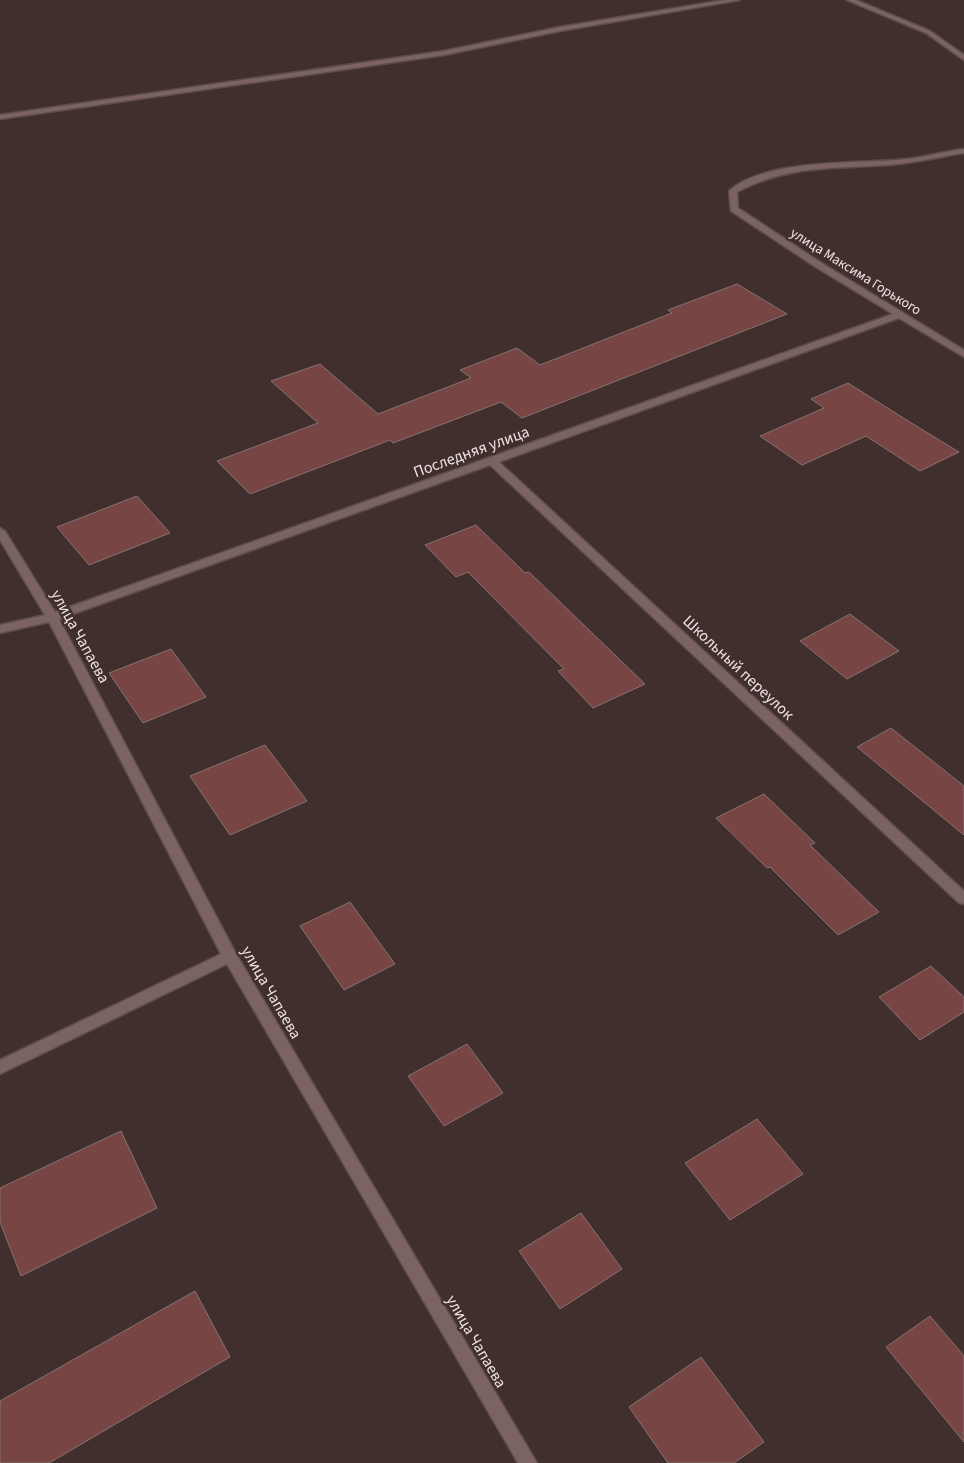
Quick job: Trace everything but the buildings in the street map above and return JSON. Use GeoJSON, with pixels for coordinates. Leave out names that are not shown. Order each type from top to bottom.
{"type":"FeatureCollection","features":[{"type":"Feature","properties":{"kind":"street"},"geometry":{"type":"LineString","coordinates":[[0,117],[444,53],[560,29],[737,0]]}},
{"type":"Feature","properties":{"kind":"street"},"geometry":{"type":"LineString","coordinates":[[850,0],[928,32],[964,58]]}},
{"type":"Feature","properties":{"kind":"street","name":"улица Максима Горького"},"geometry":{"type":"LineString","coordinates":[[964,151],[907,161],[854,163],[794,169],[746,182],[732,191],[734,209],[817,264],[964,354]]}},
{"type":"Feature","properties":{"kind":"street","name":"Последняя улица"},"geometry":{"type":"LineString","coordinates":[[0,629],[52,617],[900,315]]}},
{"type":"Feature","properties":{"kind":"street","name":"Школьный переулок"},"geometry":{"type":"LineString","coordinates":[[491,460],[964,899]]}},
{"type":"Feature","properties":{"kind":"street","name":"улица Чапаева"},"geometry":{"type":"LineString","coordinates":[[0,531],[52,617],[230,956],[528,1463]]}},
{"type":"Feature","properties":{"kind":"street"},"geometry":{"type":"LineString","coordinates":[[0,1067],[230,956]]}}]}
